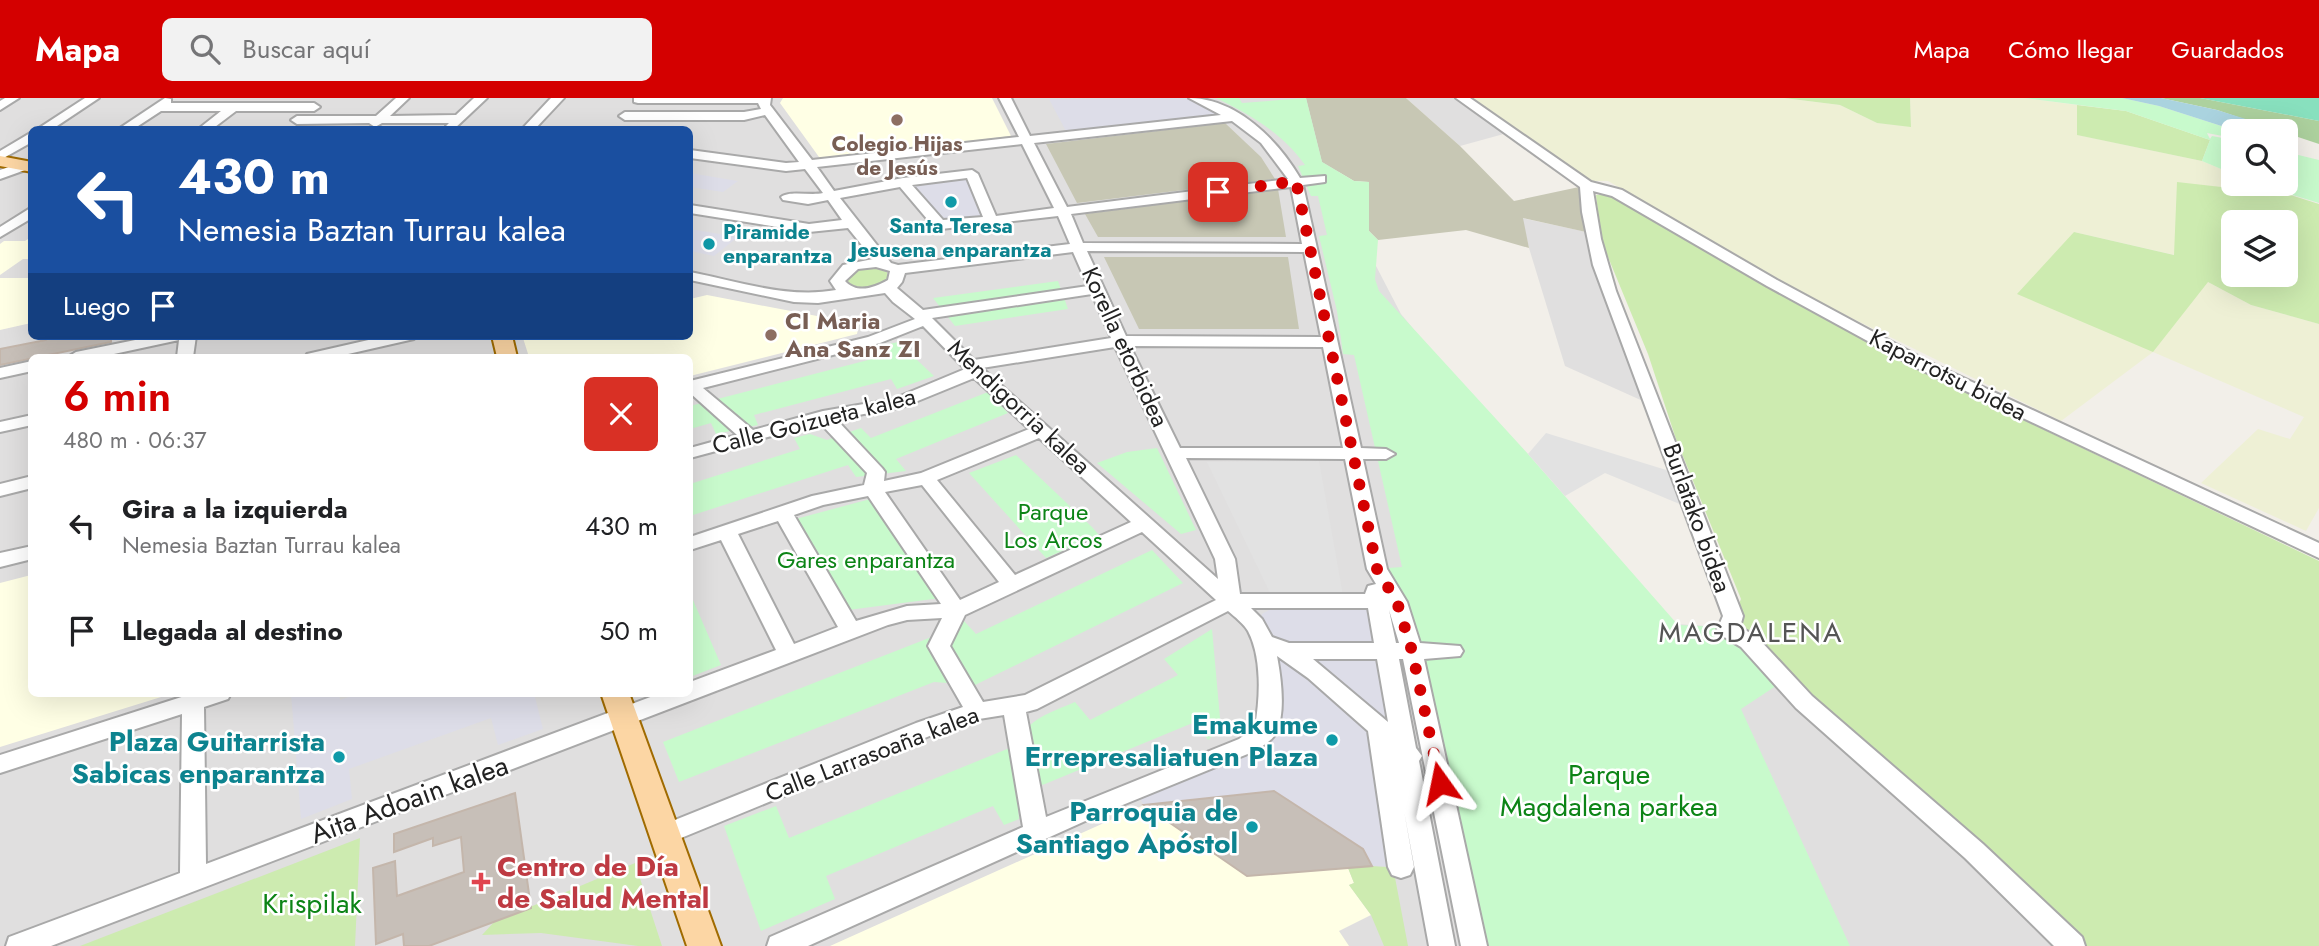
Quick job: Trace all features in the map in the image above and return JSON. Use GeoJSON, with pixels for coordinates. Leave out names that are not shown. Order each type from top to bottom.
{"type":"FeatureCollection","features":[{"type":"Feature","properties":{"kind":"main road"},"geometry":{"type":"LineString","coordinates":[[0,159],[27,166]]}},
{"type":"Feature","properties":{"kind":"main road"},"geometry":{"type":"LineString","coordinates":[[620,705],[704,946]]}},
{"type":"Feature","properties":{"kind":"street"},"geometry":{"type":"LineString","coordinates":[[0,106],[13,98]]}},
{"type":"Feature","properties":{"kind":"street"},"geometry":{"type":"LineString","coordinates":[[48,126],[93,98]]}},
{"type":"Feature","properties":{"kind":"street"},"geometry":{"type":"LineString","coordinates":[[128,126],[170,98]]}},
{"type":"Feature","properties":{"kind":"street"},"geometry":{"type":"LineString","coordinates":[[209,126],[246,98]]}},
{"type":"Feature","properties":{"kind":"street"},"geometry":{"type":"LineString","coordinates":[[290,126],[325,98]]}},
{"type":"Feature","properties":{"kind":"street"},"geometry":{"type":"LineString","coordinates":[[371,126],[403,98]]}},
{"type":"Feature","properties":{"kind":"street"},"geometry":{"type":"LineString","coordinates":[[453,126],[481,98]]}},
{"type":"Feature","properties":{"kind":"street"},"geometry":{"type":"LineString","coordinates":[[531,126],[558,98]]}},
{"type":"Feature","properties":{"kind":"street","name":"Korella etorbidea"},"geometry":{"type":"LineString","coordinates":[[1005,98],[1063,213],[1120,341],[1224,559],[1231,601]]}},
{"type":"Feature","properties":{"kind":"street"},"geometry":{"type":"LineString","coordinates":[[1195,98],[1251,126],[1285,161],[1296,181],[1377,569],[1397,602],[1449,790],[1474,946]]}},
{"type":"Feature","properties":{"kind":"street"},"geometry":{"type":"LineString","coordinates":[[1462,98],[1586,185]]}},
{"type":"Feature","properties":{"kind":"street"},"geometry":{"type":"LineString","coordinates":[[617,126],[638,99],[765,103]]}},
{"type":"Feature","properties":{"kind":"street"},"geometry":{"type":"LineString","coordinates":[[625,116],[744,116],[765,103]]}},
{"type":"Feature","properties":{"kind":"street"},"geometry":{"type":"LineString","coordinates":[[765,103],[807,165],[864,240],[892,266],[895,282],[893,293]]}},
{"type":"Feature","properties":{"kind":"street"},"geometry":{"type":"LineString","coordinates":[[157,107],[314,107]]}},
{"type":"Feature","properties":{"kind":"street"},"geometry":{"type":"LineString","coordinates":[[693,154],[786,167],[1235,117]]}},
{"type":"Feature","properties":{"kind":"street"},"geometry":{"type":"LineString","coordinates":[[297,120],[460,119]]}},
{"type":"Feature","properties":{"kind":"street"},"geometry":{"type":"LineString","coordinates":[[0,159],[28,139]]}},
{"type":"Feature","properties":{"kind":"street"},"geometry":{"type":"LineString","coordinates":[[0,175],[27,166]]}},
{"type":"Feature","properties":{"kind":"street"},"geometry":{"type":"LineString","coordinates":[[788,197],[808,200],[903,182],[972,174],[991,221]]}},
{"type":"Feature","properties":{"kind":"street"},"geometry":{"type":"LineString","coordinates":[[903,182],[938,223],[946,226],[1320,179]]}},
{"type":"Feature","properties":{"kind":"street","name":"Kaparrotsu bidea"},"geometry":{"type":"LineString","coordinates":[[1586,185],[1617,192],[1923,365],[2319,551]]}},
{"type":"Feature","properties":{"kind":"street","name":"Burlatako bidea"},"geometry":{"type":"LineString","coordinates":[[1586,185],[1592,237],[1609,292],[1733,616],[1728,630],[1748,642],[1804,702],[1974,851],[2072,946]]}},
{"type":"Feature","properties":{"kind":"street"},"geometry":{"type":"LineString","coordinates":[[693,209],[808,228],[852,223]]}},
{"type":"Feature","properties":{"kind":"street"},"geometry":{"type":"LineString","coordinates":[[2,232],[28,214]]}},
{"type":"Feature","properties":{"kind":"street"},"geometry":{"type":"LineString","coordinates":[[2,232],[28,230]]}},
{"type":"Feature","properties":{"kind":"street"},"geometry":{"type":"LineString","coordinates":[[845,288],[843,271],[853,266],[864,252],[864,240]]}},
{"type":"Feature","properties":{"kind":"street"},"geometry":{"type":"LineString","coordinates":[[853,266],[892,266],[1079,247],[1311,248]]}},
{"type":"Feature","properties":{"kind":"street","name":"Mendigorria kalea"},"geometry":{"type":"LineString","coordinates":[[693,277],[782,294],[818,298],[845,288],[893,293],[923,317],[973,368],[1231,601],[1274,647]]}},
{"type":"Feature","properties":{"kind":"street"},"geometry":{"type":"LineString","coordinates":[[693,385],[874,340],[923,317],[1098,289]]}},
{"type":"Feature","properties":{"kind":"street"},"geometry":{"type":"LineString","coordinates":[[91,354],[159,340]]}},
{"type":"Feature","properties":{"kind":"street"},"geometry":{"type":"LineString","coordinates":[[327,354],[390,340]]}},
{"type":"Feature","properties":{"kind":"street","name":"Calle Goizueta kalea"},"geometry":{"type":"LineString","coordinates":[[693,452],[823,416],[897,403],[973,368],[1120,341],[1330,342]]}},
{"type":"Feature","properties":{"kind":"street"},"geometry":{"type":"LineString","coordinates":[[0,373],[28,367]]}},
{"type":"Feature","properties":{"kind":"street"},"geometry":{"type":"LineString","coordinates":[[693,389],[749,436]]}},
{"type":"Feature","properties":{"kind":"street"},"geometry":{"type":"LineString","coordinates":[[823,416],[876,472],[873,489],[956,610]]}},
{"type":"Feature","properties":{"kind":"street"},"geometry":{"type":"LineString","coordinates":[[0,427],[28,421]]}},
{"type":"Feature","properties":{"kind":"street"},"geometry":{"type":"LineString","coordinates":[[693,543],[819,500],[926,478],[1042,430]]}},
{"type":"Feature","properties":{"kind":"street"},"geometry":{"type":"LineString","coordinates":[[1174,453],[1386,454]]}},
{"type":"Feature","properties":{"kind":"street"},"geometry":{"type":"LineString","coordinates":[[926,478],[1011,584]]}},
{"type":"Feature","properties":{"kind":"street"},"geometry":{"type":"LineString","coordinates":[[0,490],[28,483]]}},
{"type":"Feature","properties":{"kind":"street"},"geometry":{"type":"LineString","coordinates":[[783,512],[851,631]]}},
{"type":"Feature","properties":{"kind":"street"},"geometry":{"type":"LineString","coordinates":[[978,711],[964,692],[939,646],[943,629],[952,622],[956,610],[1145,523]]}},
{"type":"Feature","properties":{"kind":"street"},"geometry":{"type":"LineString","coordinates":[[727,532],[789,654]]}},
{"type":"Feature","properties":{"kind":"street"},"geometry":{"type":"LineString","coordinates":[[0,560],[28,553]]}},
{"type":"Feature","properties":{"kind":"street"},"geometry":{"type":"LineString","coordinates":[[1377,569],[1374,588],[1442,946]]}},
{"type":"Feature","properties":{"kind":"street"},"geometry":{"type":"LineString","coordinates":[[1231,601],[1377,601]]}},
{"type":"Feature","properties":{"kind":"street","name":"Calle Larrasoaña kalea"},"geometry":{"type":"LineString","coordinates":[[664,835],[924,729],[978,711],[1028,703],[1231,601]]}},
{"type":"Feature","properties":{"kind":"street","name":"Aita Adoain kalea"},"geometry":{"type":"LineString","coordinates":[[693,690],[907,613],[956,610]]}},
{"type":"Feature","properties":{"kind":"street"},"geometry":{"type":"LineString","coordinates":[[1274,647],[1452,650]]}},
{"type":"Feature","properties":{"kind":"street"},"geometry":{"type":"LineString","coordinates":[[1274,647],[1305,664],[1449,790]]}},
{"type":"Feature","properties":{"kind":"street"},"geometry":{"type":"LineString","coordinates":[[780,946],[1036,832],[1247,745],[1266,731],[1274,647]]}},
{"type":"Feature","properties":{"kind":"street"},"geometry":{"type":"LineString","coordinates":[[0,764],[208,697]]}},
{"type":"Feature","properties":{"kind":"street","name":"Aita Adoain kalea"},"geometry":{"type":"LineString","coordinates":[[19,946],[193,880],[620,705],[661,697]]}},
{"type":"Feature","properties":{"kind":"street"},"geometry":{"type":"LineString","coordinates":[[193,702],[193,880]]}},
{"type":"Feature","properties":{"kind":"street"},"geometry":{"type":"LineString","coordinates":[[1014,706],[1036,832]]}},
{"type":"Feature","properties":{"kind":"street"},"geometry":{"type":"LineString","coordinates":[[1380,729],[1401,867]]}},
{"type":"Feature","properties":{"kind":"shaded area"},"geometry":{"type":"Polygon","coordinates":[[[0,98],[1309,98],[1375,264],[1401,314],[1560,507],[1662,623],[1720,627],[2143,946],[0,946],[0,98]]]}},
{"type":"Feature","properties":{"kind":"shaded area","name":"Colegio Hijas de Jesús"},"geometry":{"type":"Polygon","coordinates":[[[783,98],[992,98],[1011,136],[819,157],[780,103],[783,98]]]}},
{"type":"Feature","properties":{"kind":"shaded area"},"geometry":{"type":"Polygon","coordinates":[[[1195,98],[1235,117],[1068,135],[1049,99],[1195,98]]]}},
{"type":"Feature","properties":{"kind":"shaded area"},"geometry":{"type":"Polygon","coordinates":[[[1306,98],[1406,98],[1460,146],[1514,201],[1579,187],[1586,232],[1523,218],[1529,248],[1466,230],[1378,240],[1369,231],[1369,182],[1354,181],[1322,162],[1306,98]]]}},
{"type":"Feature","properties":{"kind":"shaded area"},"geometry":{"type":"Polygon","coordinates":[[[1406,98],[1462,98],[1511,132],[1460,146],[1406,98]]]}},
{"type":"Feature","properties":{"kind":"shaded area"},"geometry":{"type":"Polygon","coordinates":[[[1468,98],[1784,98],[1840,105],[1877,123],[1911,126],[1910,98],[2024,98],[2077,105],[2078,135],[2202,161],[2221,169],[2221,196],[2252,196],[2233,210],[2221,210],[2221,220],[2175,255],[2074,232],[2208,282],[2251,305],[2319,324],[2319,508],[2306,531],[2201,483],[2258,429],[2290,439],[2304,417],[2153,352],[2061,421],[1817,301],[1608,181],[1589,181],[1468,98]]]}},
{"type":"Feature","properties":{"kind":"shaded area"},"geometry":{"type":"Polygon","coordinates":[[[1225,123],[1261,157],[1275,179],[1077,203],[1046,144],[1225,123]]]}},
{"type":"Feature","properties":{"kind":"shaded area"},"geometry":{"type":"Polygon","coordinates":[[[693,174],[738,181],[723,192],[693,187],[693,174]]]}},
{"type":"Feature","properties":{"kind":"shaded area","name":"Santa Teresa Jesusena enparantza"},"geometry":{"type":"Polygon","coordinates":[[[972,174],[991,221],[946,226],[903,182],[972,174]]]}},
{"type":"Feature","properties":{"kind":"shaded area"},"geometry":{"type":"Polygon","coordinates":[[[1278,189],[1286,237],[1098,237],[1085,214],[1278,189]]]}},
{"type":"Feature","properties":{"kind":"shaded area"},"geometry":{"type":"Polygon","coordinates":[[[1522,218],[1591,233],[1654,406],[1565,366],[1522,218]]]}},
{"type":"Feature","properties":{"kind":"shaded area","name":"Piramide enparantza"},"geometry":{"type":"Polygon","coordinates":[[[693,230],[738,237],[714,256],[693,252],[693,230]]]}},
{"type":"Feature","properties":{"kind":"shaded area"},"geometry":{"type":"Polygon","coordinates":[[[28,239],[28,259],[23,259],[0,275],[0,244],[4,241],[28,239]]]}},
{"type":"Feature","properties":{"kind":"shaded area"},"geometry":{"type":"Polygon","coordinates":[[[1104,257],[1288,257],[1299,329],[1139,329],[1104,257]]]}},
{"type":"Feature","properties":{"kind":"shaded area"},"geometry":{"type":"Polygon","coordinates":[[[0,278],[28,278],[28,324],[0,330],[0,278]]]}},
{"type":"Feature","properties":{"kind":"shaded area","name":"CI Maria Ana Sanz ZI"},"geometry":{"type":"Polygon","coordinates":[[[707,295],[859,324],[857,334],[693,375],[693,354],[528,354],[524,340],[693,340],[693,298],[707,295]]]}},
{"type":"Feature","properties":{"kind":"shaded area"},"geometry":{"type":"Polygon","coordinates":[[[1546,433],[1676,473],[1694,510],[1605,473],[1565,496],[1528,454],[1546,433]]]}},
{"type":"Feature","properties":{"kind":"shaded area"},"geometry":{"type":"Polygon","coordinates":[[[1319,461],[1344,601],[1274,601],[1207,462],[1319,461]]]}},
{"type":"Feature","properties":{"kind":"shaded area"},"geometry":{"type":"Polygon","coordinates":[[[28,576],[28,697],[161,697],[0,747],[0,583],[28,576]]]}},
{"type":"Feature","properties":{"kind":"shaded area","name":"Emakume Errepresaliatuen Plaza"},"geometry":{"type":"Polygon","coordinates":[[[1372,605],[1419,868],[1372,866],[1363,849],[1274,791],[1144,805],[1137,794],[1251,752],[1274,736],[1278,719],[1262,614],[1275,607],[1372,605]]]}},
{"type":"Feature","properties":{"kind":"shaded area","name":"Plaza Guitarrista Sabicas enparantza"},"geometry":{"type":"Polygon","coordinates":[[[291,697],[340,697],[340,700],[349,697],[535,697],[543,729],[498,745],[491,718],[349,769],[352,799],[301,819],[291,697]]]}},
{"type":"Feature","properties":{"kind":"shaded area"},"geometry":{"type":"Polygon","coordinates":[[[1144,805],[1247,876],[1348,868],[1354,883],[1349,885],[1371,915],[1339,931],[1349,946],[830,946],[1144,805]]]}},
{"type":"Feature","properties":{"kind":"green space","name":"Parque Magdalena parkea"},"geometry":{"type":"Polygon","coordinates":[[[1216,98],[1239,98],[1242,103],[1306,98],[1322,162],[1354,181],[1369,182],[1369,231],[1378,240],[1375,279],[1379,291],[1528,454],[1678,625],[1720,627],[1782,682],[1741,709],[1850,946],[1485,946],[1409,609],[1388,568],[1402,567],[1354,355],[1343,354],[1337,311],[1319,236],[1327,235],[1318,196],[1311,196],[1298,166],[1305,165],[1286,143],[1253,118],[1216,98]]]}},
{"type":"Feature","properties":{"kind":"green space"},"geometry":{"type":"Polygon","coordinates":[[[1784,98],[1910,98],[1911,127],[1877,123],[1840,105],[1784,98]]]}},
{"type":"Feature","properties":{"kind":"green space"},"geometry":{"type":"Polygon","coordinates":[[[2024,98],[2122,98],[2159,106],[2221,126],[2221,136],[2207,133],[2210,139],[2212,136],[2221,138],[2221,169],[2202,161],[2210,140],[2126,111],[2024,98]]]}},
{"type":"Feature","properties":{"kind":"green space"},"geometry":{"type":"Polygon","coordinates":[[[2161,98],[2200,98],[2319,121],[2319,144],[2298,137],[2298,119],[2244,119],[2217,110],[2161,98]]]}},
{"type":"Feature","properties":{"kind":"green space"},"geometry":{"type":"Polygon","coordinates":[[[2200,98],[2319,98],[2319,121],[2200,98]]]}},
{"type":"Feature","properties":{"kind":"green space"},"geometry":{"type":"Polygon","coordinates":[[[2077,105],[2126,111],[2210,140],[2202,161],[2077,135],[2077,105]]]}},
{"type":"Feature","properties":{"kind":"green space"},"geometry":{"type":"Polygon","coordinates":[[[2298,155],[2319,160],[2319,203],[2296,196],[2298,196],[2298,155]]]}},
{"type":"Feature","properties":{"kind":"green space"},"geometry":{"type":"Polygon","coordinates":[[[2177,182],[2221,187],[2221,196],[2294,196],[2319,204],[2319,324],[2251,305],[2208,282],[2153,352],[2017,294],[2074,232],[2174,255],[2177,182]]]}},
{"type":"Feature","properties":{"kind":"green space"},"geometry":{"type":"Polygon","coordinates":[[[1612,194],[1940,380],[2319,561],[2319,946],[2076,946],[1728,630],[1741,599],[1676,439],[1648,354],[1601,240],[1596,195],[1612,194]]]}},
{"type":"Feature","properties":{"kind":"green space"},"geometry":{"type":"Polygon","coordinates":[[[871,267],[887,272],[888,279],[868,288],[848,282],[847,279],[857,270],[871,267]]]}},
{"type":"Feature","properties":{"kind":"green space"},"geometry":{"type":"Polygon","coordinates":[[[1058,281],[1068,309],[955,326],[933,298],[1058,281]]]}},
{"type":"Feature","properties":{"kind":"green space"},"geometry":{"type":"Polygon","coordinates":[[[898,342],[934,376],[897,389],[891,379],[754,415],[758,425],[716,434],[711,423],[693,428],[693,405],[872,359],[867,349],[898,342]]]}},
{"type":"Feature","properties":{"kind":"green space"},"geometry":{"type":"Polygon","coordinates":[[[988,392],[1008,413],[896,459],[906,471],[856,477],[848,465],[693,515],[693,483],[800,449],[794,438],[810,434],[827,440],[861,428],[871,438],[988,392]]]}},
{"type":"Feature","properties":{"kind":"green space"},"geometry":{"type":"Polygon","coordinates":[[[1157,448],[1196,530],[1181,534],[1097,463],[1127,452],[1157,448]]]}},
{"type":"Feature","properties":{"kind":"green space","name":"Parque Los Arcos"},"geometry":{"type":"Polygon","coordinates":[[[1016,455],[1099,535],[1046,558],[969,473],[1016,455]]]}},
{"type":"Feature","properties":{"kind":"green space","name":"Gares enparantza"},"geometry":{"type":"Polygon","coordinates":[[[874,498],[941,598],[848,610],[792,520],[874,498]]]}},
{"type":"Feature","properties":{"kind":"green space"},"geometry":{"type":"Polygon","coordinates":[[[1152,550],[1183,583],[975,685],[934,682],[679,782],[663,742],[929,638],[964,621],[976,634],[1152,550]]]}},
{"type":"Feature","properties":{"kind":"green space"},"geometry":{"type":"Polygon","coordinates":[[[693,600],[721,665],[693,676],[693,600]]]}},
{"type":"Feature","properties":{"kind":"green space"},"geometry":{"type":"Polygon","coordinates":[[[1212,629],[1221,729],[1208,740],[1195,722],[1045,784],[1017,792],[1019,819],[1004,825],[993,806],[826,876],[835,899],[761,931],[724,826],[776,806],[789,838],[1012,747],[1032,723],[1075,702],[1090,720],[1178,675],[1164,659],[1212,629]]]}},
{"type":"Feature","properties":{"kind":"green space","name":"Krispilak"},"geometry":{"type":"Polygon","coordinates":[[[360,838],[355,946],[80,946],[360,838]]]}},
{"type":"Feature","properties":{"kind":"green space"},"geometry":{"type":"Polygon","coordinates":[[[635,863],[662,946],[638,946],[541,933],[482,935],[494,922],[635,863]]]}},
{"type":"Feature","properties":{"kind":"green space"},"geometry":{"type":"Polygon","coordinates":[[[1393,867],[1408,946],[1384,946],[1371,915],[1349,885],[1354,883],[1348,868],[1393,867]]]}},
{"type":"Feature","properties":{"kind":"water"},"geometry":{"type":"Polygon","coordinates":[[[2122,98],[2161,98],[2246,119],[2221,119],[2221,126],[2159,106],[2122,98]]]}},
{"type":"Feature","properties":{"kind":"building"},"geometry":{"type":"Polygon","coordinates":[[[46,340],[111,340],[53,354],[28,354],[28,359],[0,365],[0,349],[46,340]]]}},
{"type":"Feature","properties":{"kind":"building","name":"Parroquia de Santiago Apóstol"},"geometry":{"type":"Polygon","coordinates":[[[1274,791],[1363,849],[1372,866],[1247,876],[1144,805],[1274,791]]]}},
{"type":"Feature","properties":{"kind":"building","name":"Centro de Día de Salud Mental"},"geometry":{"type":"Polygon","coordinates":[[[515,793],[531,908],[429,946],[404,946],[403,934],[376,944],[373,868],[395,861],[397,896],[464,872],[461,837],[433,846],[433,838],[394,852],[394,834],[515,793]]]}},
{"type":"Feature","properties":{"kind":"place","name":"Colegio Hijas de Jesús"},"geometry":{"type":"Point","coordinates":[897,120]}},
{"type":"Feature","properties":{"kind":"place","name":"Santa Teresa Jesusena enparantza"},"geometry":{"type":"Point","coordinates":[951,202]}},
{"type":"Feature","properties":{"kind":"place","name":"Piramide enparantza"},"geometry":{"type":"Point","coordinates":[709,244]}},
{"type":"Feature","properties":{"kind":"place","name":"CI Maria Ana Sanz ZI"},"geometry":{"type":"Point","coordinates":[771,335]}},
{"type":"Feature","properties":{"kind":"place","name":"Emakume Errepresaliatuen Plaza"},"geometry":{"type":"Point","coordinates":[1332,740]}},
{"type":"Feature","properties":{"kind":"place","name":"Plaza Guitarrista Sabicas enparantza"},"geometry":{"type":"Point","coordinates":[339,757]}},
{"type":"Feature","properties":{"kind":"place","name":"Parroquia de Santiago Apóstol"},"geometry":{"type":"Point","coordinates":[1252,827]}},
{"type":"Feature","properties":{"kind":"place","name":"Centro de Día de Salud Mental"},"geometry":{"type":"Point","coordinates":[481,882]}},
{"type":"Feature","properties":{"kind":"district","name":"MAGDALENA"},"geometry":{"type":"Point","coordinates":[1751,632]}},
{"type":"Feature","properties":{"kind":"route"},"geometry":{"type":"LineString","coordinates":[[1218,192],[1296,181],[1377,569],[1397,602],[1412,651],[1440,783]]}}]}
